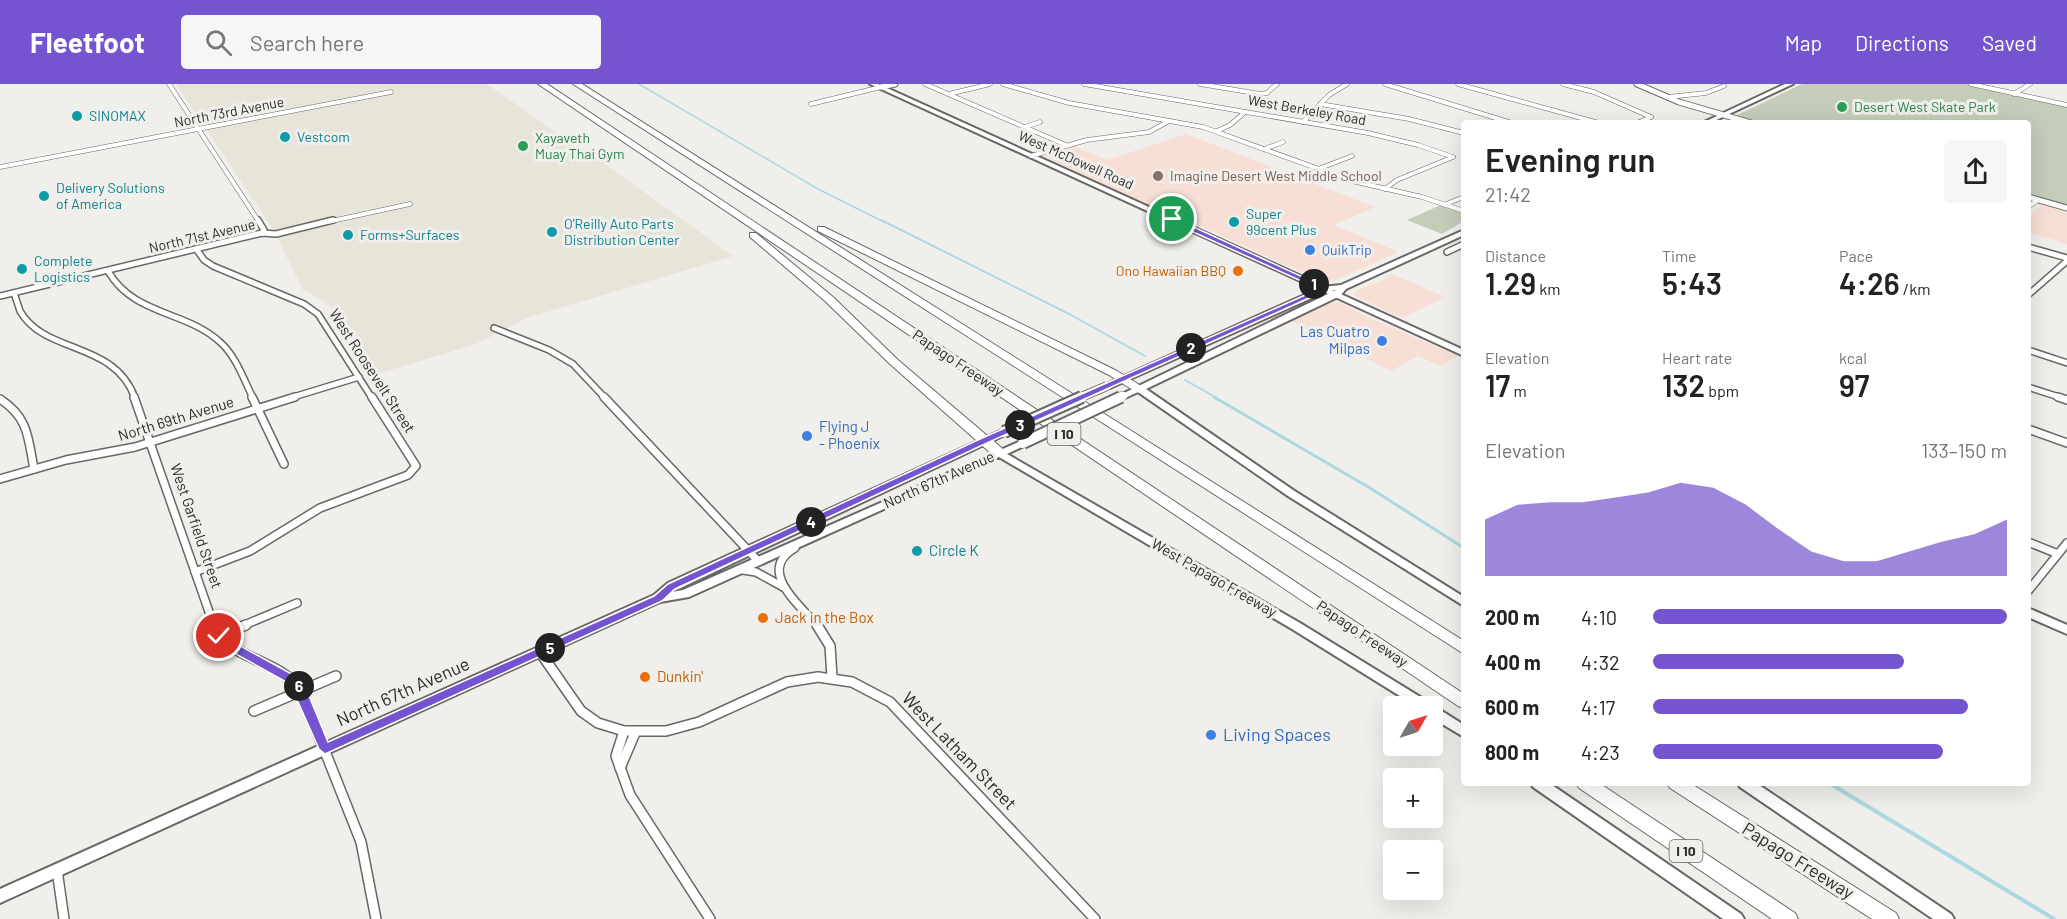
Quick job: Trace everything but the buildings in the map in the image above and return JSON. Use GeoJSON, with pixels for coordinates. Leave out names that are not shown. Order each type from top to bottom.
{"type":"FeatureCollection","features":[{"type":"Feature","properties":{"kind":"highway"},"geometry":{"type":"LineString","coordinates":[[532,84],[593,118]]}},
{"type":"Feature","properties":{"kind":"highway","name":"Papago Freeway"},"geometry":{"type":"LineString","coordinates":[[542,84],[1461,700]]}},
{"type":"Feature","properties":{"kind":"highway","name":"Papago Freeway"},"geometry":{"type":"LineString","coordinates":[[577,84],[1461,646]]}},
{"type":"Feature","properties":{"kind":"highway"},"geometry":{"type":"LineString","coordinates":[[588,84],[648,130]]}},
{"type":"Feature","properties":{"kind":"highway"},"geometry":{"type":"LineString","coordinates":[[664,165],[693,192],[748,231],[808,280],[894,362],[999,453]]}},
{"type":"Feature","properties":{"kind":"highway"},"geometry":{"type":"LineString","coordinates":[[729,180],[864,251],[1123,378],[1144,392]]}},
{"type":"Feature","properties":{"kind":"highway","name":"I 10"},"geometry":{"type":"LineString","coordinates":[[1589,786],[1788,919]]}},
{"type":"Feature","properties":{"kind":"highway","name":"Papago Freeway"},"geometry":{"type":"LineString","coordinates":[[1681,786],[1889,919]]}},
{"type":"Feature","properties":{"kind":"main road","name":"West McDowell Road"},"geometry":{"type":"LineString","coordinates":[[873,84],[1325,289]]}},
{"type":"Feature","properties":{"kind":"main road"},"geometry":{"type":"LineString","coordinates":[[1711,120],[1789,84]]}},
{"type":"Feature","properties":{"kind":"main road","name":"North 67th Avenue"},"geometry":{"type":"LineString","coordinates":[[658,598],[685,594],[1123,396],[1144,392],[1164,378],[1461,233]]}},
{"type":"Feature","properties":{"kind":"main road","name":"North 67th Avenue"},"geometry":{"type":"LineString","coordinates":[[0,896],[658,598],[672,586],[983,441],[1325,289],[1340,291]]}},
{"type":"Feature","properties":{"kind":"main road"},"geometry":{"type":"LineString","coordinates":[[1340,291],[1461,352]]}},
{"type":"Feature","properties":{"kind":"main road"},"geometry":{"type":"LineString","coordinates":[[1197,363],[1212,350],[1247,330],[1249,328],[1246,324]]}},
{"type":"Feature","properties":{"kind":"main road"},"geometry":{"type":"LineString","coordinates":[[1144,392],[1310,506],[1461,600]]}},
{"type":"Feature","properties":{"kind":"main road","name":"West Papago Freeway"},"geometry":{"type":"LineString","coordinates":[[999,453],[1296,626],[1409,696]]}},
{"type":"Feature","properties":{"kind":"main road"},"geometry":{"type":"LineString","coordinates":[[2031,613],[2067,630]]}},
{"type":"Feature","properties":{"kind":"main road"},"geometry":{"type":"LineString","coordinates":[[1443,718],[1461,730]]}},
{"type":"Feature","properties":{"kind":"main road"},"geometry":{"type":"LineString","coordinates":[[1542,786],[1736,919]]}},
{"type":"Feature","properties":{"kind":"main road"},"geometry":{"type":"LineString","coordinates":[[1749,786],[1946,919]]}},
{"type":"Feature","properties":{"kind":"street"},"geometry":{"type":"LineString","coordinates":[[169,84],[264,230],[262,233]]}},
{"type":"Feature","properties":{"kind":"street"},"geometry":{"type":"LineString","coordinates":[[811,104],[895,84]]}},
{"type":"Feature","properties":{"kind":"street"},"geometry":{"type":"LineString","coordinates":[[925,84],[1066,145]]}},
{"type":"Feature","properties":{"kind":"street"},"geometry":{"type":"LineString","coordinates":[[949,94],[990,84]]}},
{"type":"Feature","properties":{"kind":"street"},"geometry":{"type":"LineString","coordinates":[[1004,84],[1069,103],[1217,131],[1352,181],[1446,204],[1461,210]]}},
{"type":"Feature","properties":{"kind":"street","name":"West Berkeley Road"},"geometry":{"type":"LineString","coordinates":[[1084,84],[1403,141],[1453,157],[1397,180],[1385,189]]}},
{"type":"Feature","properties":{"kind":"street"},"geometry":{"type":"LineString","coordinates":[[1200,84],[1263,94],[1277,84]]}},
{"type":"Feature","properties":{"kind":"street"},"geometry":{"type":"LineString","coordinates":[[1303,122],[1335,91],[1347,84]]}},
{"type":"Feature","properties":{"kind":"street"},"geometry":{"type":"LineString","coordinates":[[1385,84],[1502,120]]}},
{"type":"Feature","properties":{"kind":"street"},"geometry":{"type":"LineString","coordinates":[[1458,84],[1586,120]]}},
{"type":"Feature","properties":{"kind":"street"},"geometry":{"type":"LineString","coordinates":[[1563,84],[1594,92],[1651,117],[1644,120]]}},
{"type":"Feature","properties":{"kind":"street"},"geometry":{"type":"LineString","coordinates":[[1637,84],[1668,98],[1740,120]]}},
{"type":"Feature","properties":{"kind":"street"},"geometry":{"type":"LineString","coordinates":[[1668,98],[1706,93],[1724,86],[1716,84]]}},
{"type":"Feature","properties":{"kind":"street"},"geometry":{"type":"LineString","coordinates":[[1971,84],[2067,105]]}},
{"type":"Feature","properties":{"kind":"street"},"geometry":{"type":"LineString","coordinates":[[2014,94],[2030,84]]}},
{"type":"Feature","properties":{"kind":"street"},"geometry":{"type":"LineString","coordinates":[[1496,95],[1507,91]]}},
{"type":"Feature","properties":{"kind":"street","name":"North 73rd Avenue"},"geometry":{"type":"LineString","coordinates":[[0,167],[391,92]]}},
{"type":"Feature","properties":{"kind":"street"},"geometry":{"type":"LineString","coordinates":[[1320,104],[1381,113],[1461,132]]}},
{"type":"Feature","properties":{"kind":"street"},"geometry":{"type":"LineString","coordinates":[[1381,113],[1385,108]]}},
{"type":"Feature","properties":{"kind":"street"},"geometry":{"type":"LineString","coordinates":[[1556,113],[1565,108]]}},
{"type":"Feature","properties":{"kind":"street"},"geometry":{"type":"LineString","coordinates":[[1217,131],[1230,125],[1245,112]]}},
{"type":"Feature","properties":{"kind":"street"},"geometry":{"type":"LineString","coordinates":[[1030,156],[1087,140],[1141,134],[1157,129],[1169,121]]}},
{"type":"Feature","properties":{"kind":"street"},"geometry":{"type":"LineString","coordinates":[[1025,127],[1040,122]]}},
{"type":"Feature","properties":{"kind":"street"},"geometry":{"type":"LineString","coordinates":[[1264,149],[1283,142]]}},
{"type":"Feature","properties":{"kind":"street"},"geometry":{"type":"LineString","coordinates":[[1318,169],[1352,156]]}},
{"type":"Feature","properties":{"kind":"street"},"geometry":{"type":"LineString","coordinates":[[1446,204],[1461,198]]}},
{"type":"Feature","properties":{"kind":"street"},"geometry":{"type":"LineString","coordinates":[[2031,198],[2067,208]]}},
{"type":"Feature","properties":{"kind":"street"},"geometry":{"type":"LineString","coordinates":[[2031,205],[2037,200]]}},
{"type":"Feature","properties":{"kind":"street","name":"North 71st Avenue"},"geometry":{"type":"LineString","coordinates":[[0,296],[262,233],[276,234],[410,204]]}},
{"type":"Feature","properties":{"kind":"street"},"geometry":{"type":"LineString","coordinates":[[1448,239],[1461,244]]}},
{"type":"Feature","properties":{"kind":"street"},"geometry":{"type":"LineString","coordinates":[[1447,252],[1461,246]]}},
{"type":"Feature","properties":{"kind":"street"},"geometry":{"type":"LineString","coordinates":[[2031,248],[2067,260],[2031,292]]}},
{"type":"Feature","properties":{"kind":"street","name":"West Roosevelt Street"},"geometry":{"type":"LineString","coordinates":[[195,572],[250,551],[320,508],[404,477],[414,471],[415,464],[314,310],[213,266],[204,260],[197,250]]}},
{"type":"Feature","properties":{"kind":"street"},"geometry":{"type":"LineString","coordinates":[[108,271],[114,285],[129,297],[199,328],[220,341],[233,357],[284,464]]}},
{"type":"Feature","properties":{"kind":"street","name":"West Garfield Street"},"geometry":{"type":"LineString","coordinates":[[14,293],[18,310],[33,326],[109,365],[126,377],[132,387],[219,636]]}},
{"type":"Feature","properties":{"kind":"street"},"geometry":{"type":"LineString","coordinates":[[494,328],[549,350],[573,364],[758,561]]}},
{"type":"Feature","properties":{"kind":"street"},"geometry":{"type":"LineString","coordinates":[[2031,351],[2067,363]]}},
{"type":"Feature","properties":{"kind":"street","name":"North 69th Avenue"},"geometry":{"type":"LineString","coordinates":[[0,480],[71,458],[151,442],[359,377]]}},
{"type":"Feature","properties":{"kind":"street"},"geometry":{"type":"LineString","coordinates":[[2031,388],[2067,400]]}},
{"type":"Feature","properties":{"kind":"street"},"geometry":{"type":"LineString","coordinates":[[0,399],[14,407],[23,418],[34,469]]}},
{"type":"Feature","properties":{"kind":"street"},"geometry":{"type":"LineString","coordinates":[[2031,430],[2067,443]]}},
{"type":"Feature","properties":{"kind":"street"},"geometry":{"type":"LineString","coordinates":[[814,536],[782,557],[779,569],[785,588],[825,635],[832,656],[832,677]]}},
{"type":"Feature","properties":{"kind":"street"},"geometry":{"type":"LineString","coordinates":[[2031,543],[2058,554]]}},
{"type":"Feature","properties":{"kind":"street"},"geometry":{"type":"LineString","coordinates":[[2031,587],[2067,543]]}},
{"type":"Feature","properties":{"kind":"street"},"geometry":{"type":"LineString","coordinates":[[738,570],[758,570],[774,584],[785,588]]}},
{"type":"Feature","properties":{"kind":"street"},"geometry":{"type":"LineString","coordinates":[[297,603],[219,636],[229,645],[290,677],[301,691],[361,842],[376,919]]}},
{"type":"Feature","properties":{"kind":"street"},"geometry":{"type":"LineString","coordinates":[[540,652],[581,711],[596,722],[624,731],[616,756],[630,795],[710,919]]}},
{"type":"Feature","properties":{"kind":"street"},"geometry":{"type":"LineString","coordinates":[[254,711],[336,676]]}},
{"type":"Feature","properties":{"kind":"street","name":"West Latham Street"},"geometry":{"type":"LineString","coordinates":[[624,731],[657,734],[686,728],[771,686],[798,679],[832,677],[860,684],[890,702],[1095,919]]}},
{"type":"Feature","properties":{"kind":"street"},"geometry":{"type":"LineString","coordinates":[[620,768],[635,733]]}},
{"type":"Feature","properties":{"kind":"street"},"geometry":{"type":"LineString","coordinates":[[57,870],[64,919]]}},
{"type":"Feature","properties":{"kind":"shaded area"},"geometry":{"type":"Polygon","coordinates":[[[176,84],[487,84],[587,154],[591,154],[733,256],[527,318],[476,344],[377,374],[333,309],[303,290],[274,231],[176,84]]]}},
{"type":"Feature","properties":{"kind":"shaded area"},"geometry":{"type":"Polygon","coordinates":[[[1186,134],[1375,207],[1334,225],[1399,252],[1336,280],[1326,281],[1149,205],[1042,155],[1072,145],[1107,160],[1186,134]]]}},
{"type":"Feature","properties":{"kind":"shaded area"},"geometry":{"type":"Polygon","coordinates":[[[2043,205],[2067,210],[2067,244],[2031,233],[2031,213],[2043,205]]]}},
{"type":"Feature","properties":{"kind":"shaded area"},"geometry":{"type":"Polygon","coordinates":[[[1392,274],[1445,297],[1402,318],[1353,295],[1355,291],[1392,274]]]}},
{"type":"Feature","properties":{"kind":"shaded area"},"geometry":{"type":"Polygon","coordinates":[[[1330,302],[1342,303],[1365,316],[1458,356],[1440,366],[1418,356],[1391,371],[1291,321],[1330,302]]]}},
{"type":"Feature","properties":{"kind":"green space"},"geometry":{"type":"Polygon","coordinates":[[[1802,84],[1966,84],[2067,106],[2067,206],[2031,196],[2031,120],[1748,120],[1735,116],[1802,84]]]}},
{"type":"Feature","properties":{"kind":"green space"},"geometry":{"type":"Polygon","coordinates":[[[1441,205],[1461,213],[1461,223],[1442,234],[1407,220],[1441,205]]]}},
{"type":"Feature","properties":{"kind":"waterway"},"geometry":{"type":"LineString","coordinates":[[639,84],[818,189],[884,222]]}},
{"type":"Feature","properties":{"kind":"waterway"},"geometry":{"type":"LineString","coordinates":[[881,220],[1071,315],[1145,356]]}},
{"type":"Feature","properties":{"kind":"waterway"},"geometry":{"type":"LineString","coordinates":[[1185,380],[1217,398]]}},
{"type":"Feature","properties":{"kind":"waterway"},"geometry":{"type":"LineString","coordinates":[[1214,397],[1370,488],[1461,546]]}},
{"type":"Feature","properties":{"kind":"waterway"},"geometry":{"type":"LineString","coordinates":[[1834,786],[2054,919]]}},
{"type":"Feature","properties":{"kind":"place","name":"Desert West Skate Park"},"geometry":{"type":"Point","coordinates":[1842,107]}},
{"type":"Feature","properties":{"kind":"place","name":"SINOMAX"},"geometry":{"type":"Point","coordinates":[77,116]}},
{"type":"Feature","properties":{"kind":"place","name":"Vestcom"},"geometry":{"type":"Point","coordinates":[285,137]}},
{"type":"Feature","properties":{"kind":"place","name":"Xayaveth Muay Thai Gym"},"geometry":{"type":"Point","coordinates":[523,146]}},
{"type":"Feature","properties":{"kind":"place","name":"Imagine Desert West Middle School"},"geometry":{"type":"Point","coordinates":[1158,176]}},
{"type":"Feature","properties":{"kind":"place","name":"Delivery Solutions of America"},"geometry":{"type":"Point","coordinates":[44,196]}},
{"type":"Feature","properties":{"kind":"place","name":"Super 99cent Plus"},"geometry":{"type":"Point","coordinates":[1234,222]}},
{"type":"Feature","properties":{"kind":"place","name":"O'Reilly Auto Parts Distribution Center"},"geometry":{"type":"Point","coordinates":[552,232]}},
{"type":"Feature","properties":{"kind":"place","name":"Forms+Surfaces"},"geometry":{"type":"Point","coordinates":[348,235]}},
{"type":"Feature","properties":{"kind":"place","name":"QuikTrip"},"geometry":{"type":"Point","coordinates":[1310,250]}},
{"type":"Feature","properties":{"kind":"place","name":"Complete Logistics"},"geometry":{"type":"Point","coordinates":[22,269]}},
{"type":"Feature","properties":{"kind":"place","name":"Ono Hawaiian BBQ"},"geometry":{"type":"Point","coordinates":[1238,271]}},
{"type":"Feature","properties":{"kind":"place","name":"Las Cuatro Milpas"},"geometry":{"type":"Point","coordinates":[1382,341]}},
{"type":"Feature","properties":{"kind":"place","name":"Flying J - Phoenix"},"geometry":{"type":"Point","coordinates":[807,436]}},
{"type":"Feature","properties":{"kind":"place","name":"Circle K"},"geometry":{"type":"Point","coordinates":[917,551]}},
{"type":"Feature","properties":{"kind":"place","name":"Jack in the Box"},"geometry":{"type":"Point","coordinates":[763,618]}},
{"type":"Feature","properties":{"kind":"place","name":"Dunkin'"},"geometry":{"type":"Point","coordinates":[645,677]}},
{"type":"Feature","properties":{"kind":"place","name":"Living Spaces"},"geometry":{"type":"Point","coordinates":[1211,735]}},
{"type":"Feature","properties":{"kind":"route"},"geometry":{"type":"LineString","coordinates":[[219,636],[229,645],[295,681],[325,749],[658,598],[672,586],[983,441],[1325,289],[1172,219]]}}]}
